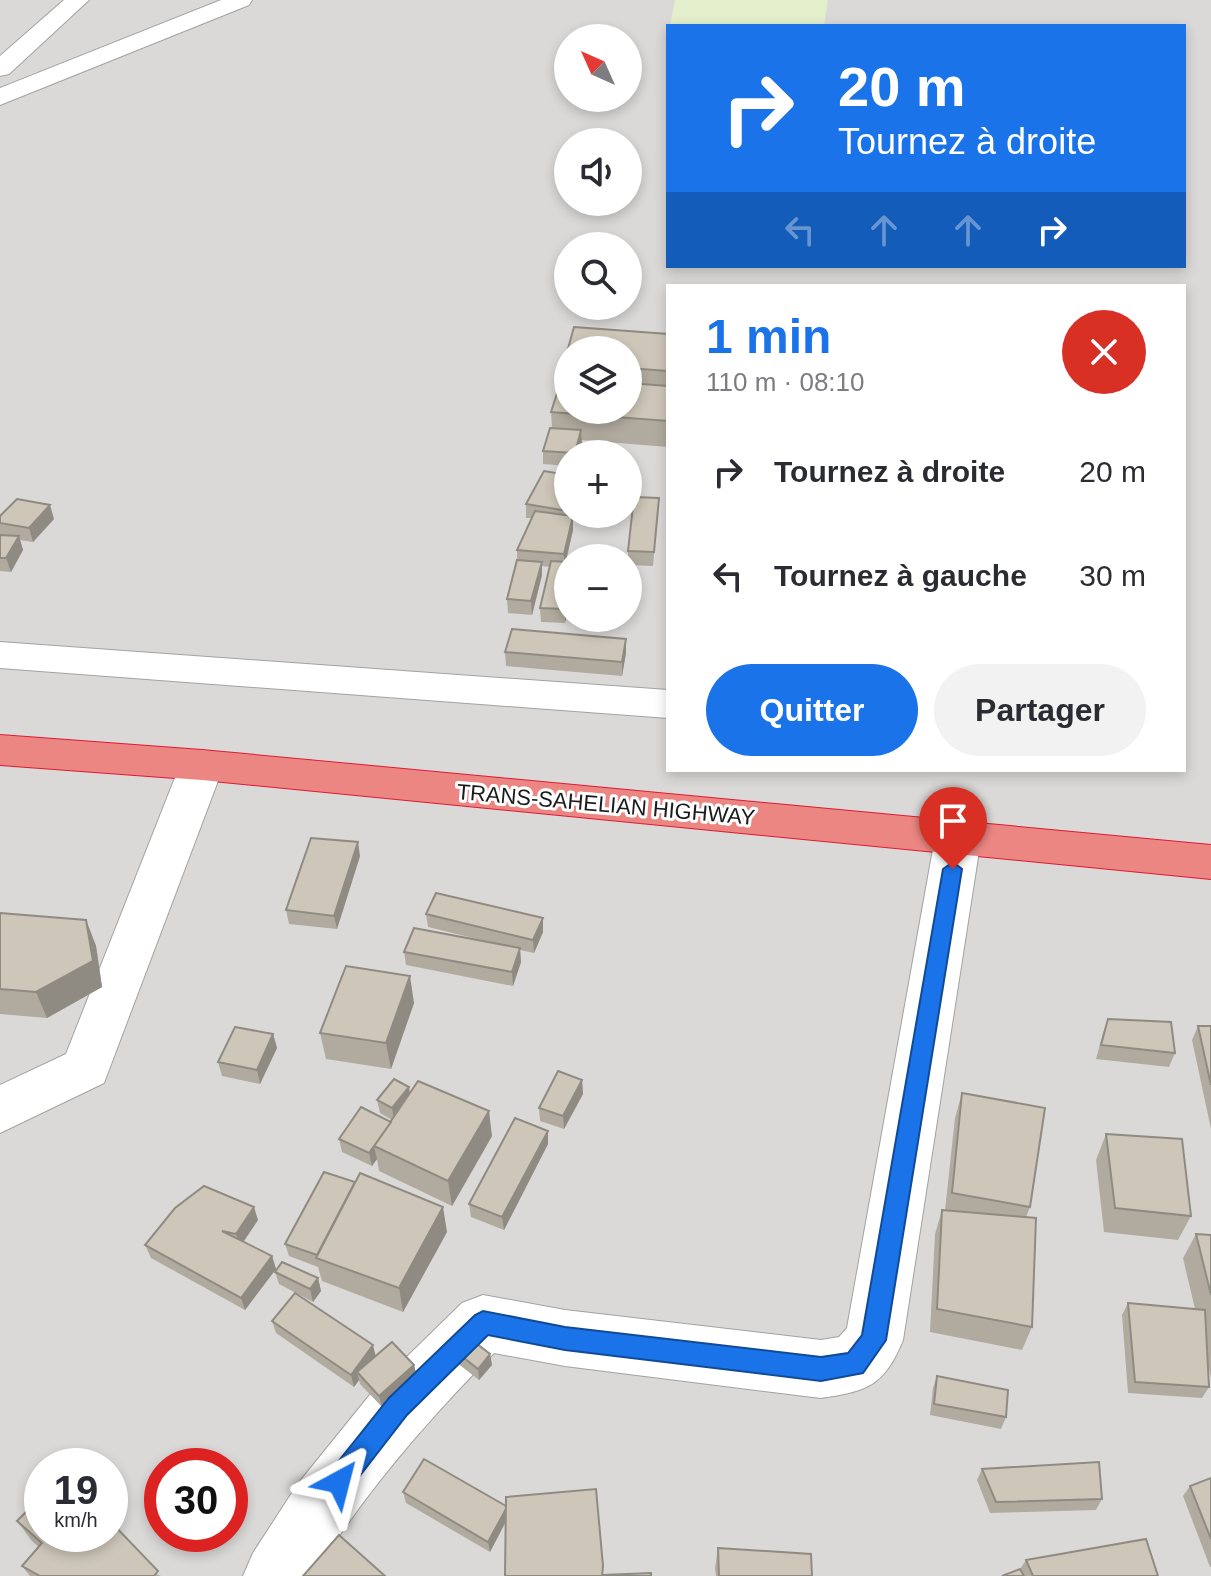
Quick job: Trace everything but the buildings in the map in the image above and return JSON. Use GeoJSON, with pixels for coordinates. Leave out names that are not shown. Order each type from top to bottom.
{"type":"FeatureCollection","features":[{"type":"Feature","properties":{"kind":"highway","name":"TRANS-SAHELIAN HIGHWAY"},"geometry":{"type":"LineString","coordinates":[[0,750],[202,765],[1211,862]]}},
{"type":"Feature","properties":{"kind":"street"},"geometry":{"type":"LineString","coordinates":[[0,69],[78,0]]}},
{"type":"Feature","properties":{"kind":"street"},"geometry":{"type":"LineString","coordinates":[[0,97],[241,0]]}},
{"type":"Feature","properties":{"kind":"street"},"geometry":{"type":"LineString","coordinates":[[0,655],[666,704]]}},
{"type":"Feature","properties":{"kind":"street"},"geometry":{"type":"LineString","coordinates":[[0,1110],[86,1068],[202,765]]}},
{"type":"Feature","properties":{"kind":"street"},"geometry":{"type":"LineString","coordinates":[[276,1576],[319,1507],[398,1407],[483,1323],[565,1338],[821,1369],[855,1364],[874,1340],[958,838]]}},
{"type":"Feature","properties":{"kind":"shaded area"},"geometry":{"type":"Polygon","coordinates":[[[0,0],[1211,0],[1211,1576],[0,1576],[0,0]]]}},
{"type":"Feature","properties":{"kind":"green space"},"geometry":{"type":"Polygon","coordinates":[[[675,0],[828,0],[824,24],[670,24],[675,0]]]}},
{"type":"Feature","properties":{"kind":"route"},"geometry":{"type":"LineString","coordinates":[[339,1482],[398,1407],[483,1323],[565,1338],[821,1369],[855,1364],[874,1340],[953,869]]}}]}
